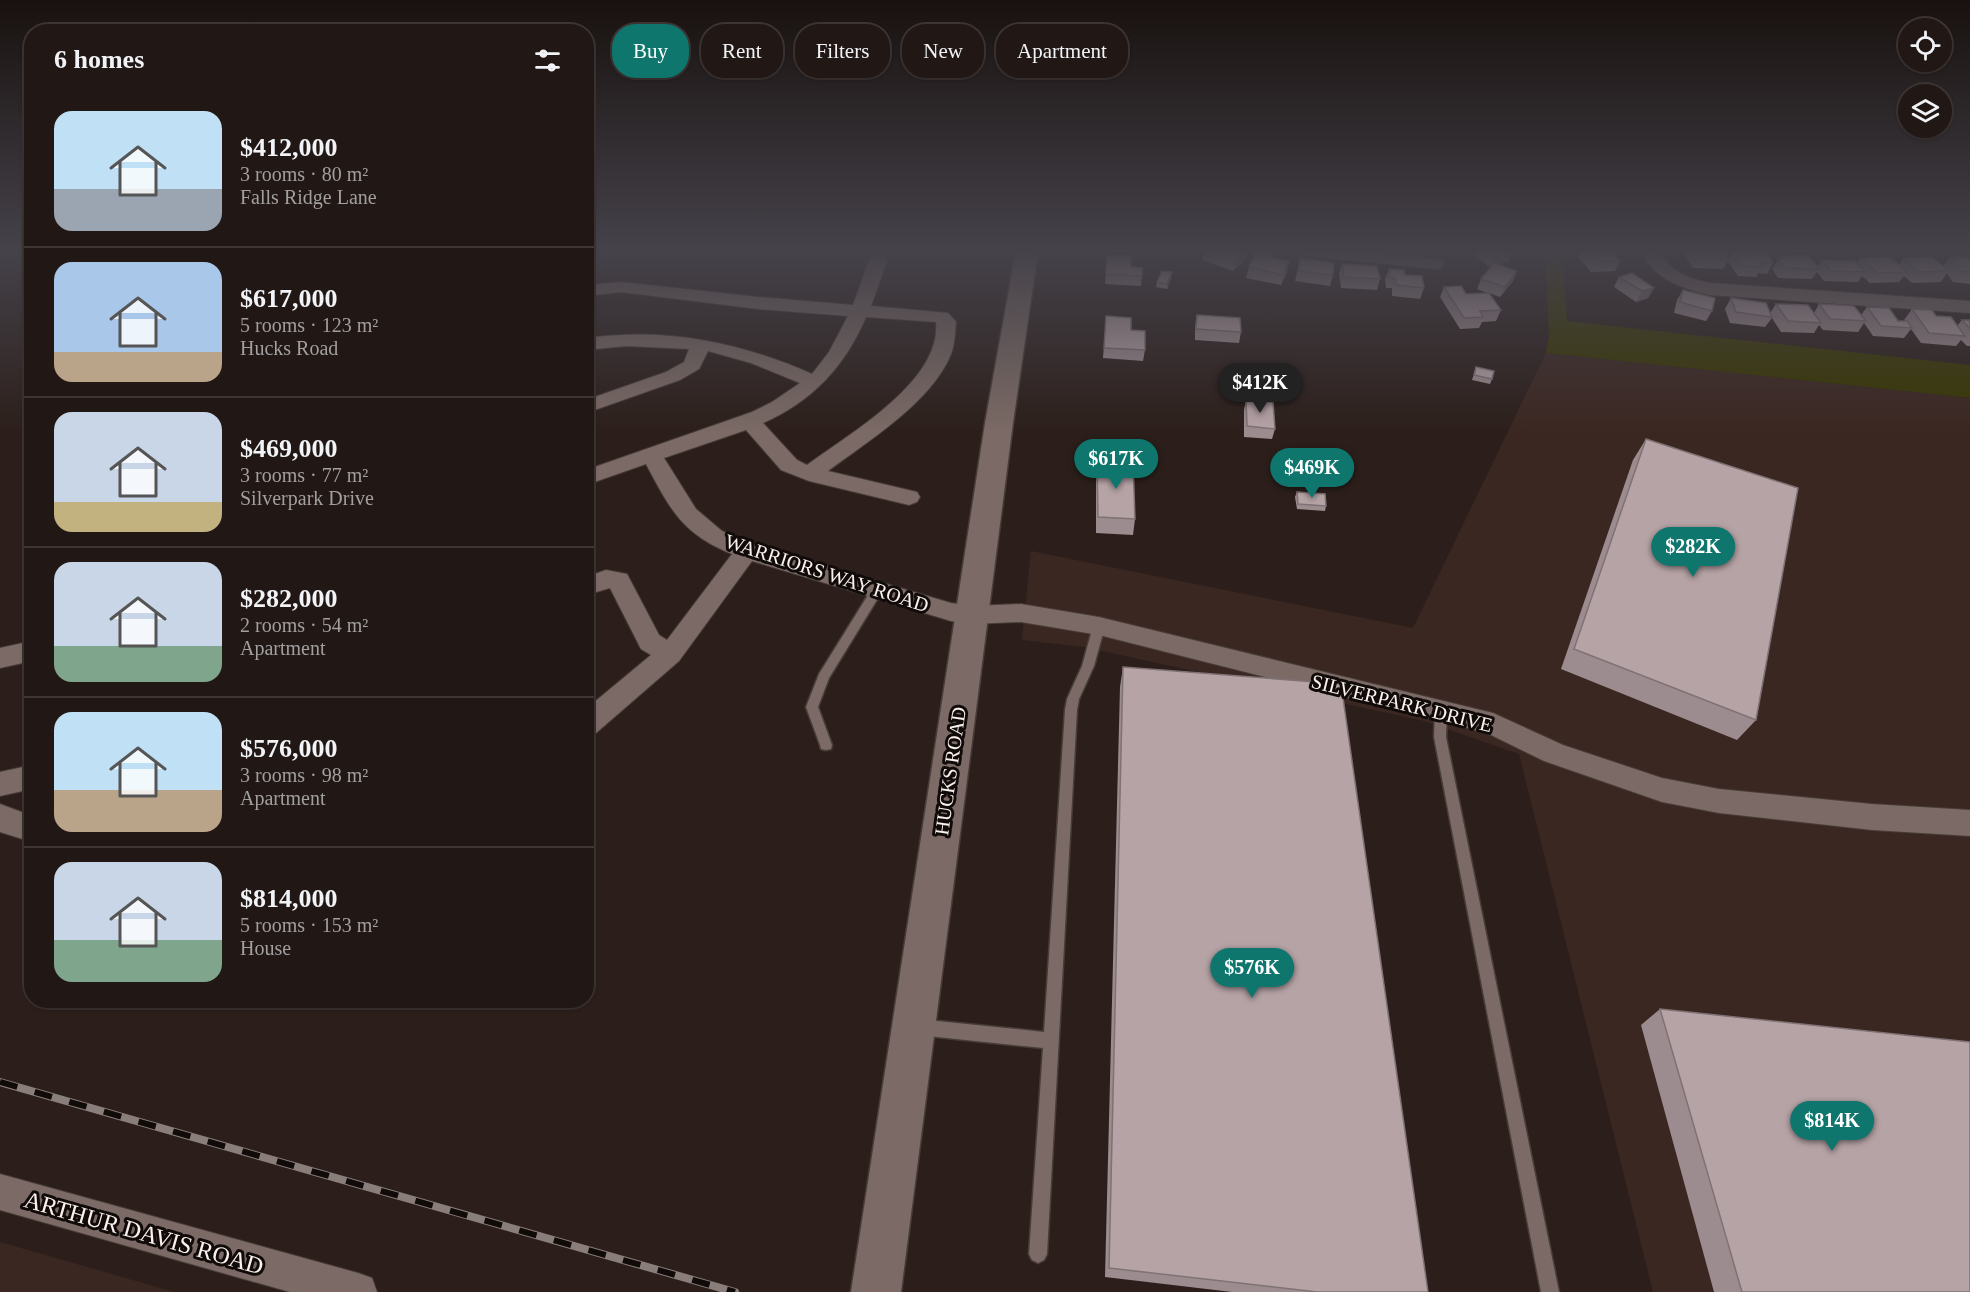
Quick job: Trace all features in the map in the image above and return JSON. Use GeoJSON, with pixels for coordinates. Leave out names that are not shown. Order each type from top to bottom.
{"type":"FeatureCollection","features":[{"type":"Feature","properties":{"kind":"main road","name":"HUCKS ROAD"},"geometry":{"type":"LineString","coordinates":[[876,1292],[1017,311]]}},
{"type":"Feature","properties":{"kind":"street"},"geometry":{"type":"LineString","coordinates":[[594,475],[750,421],[792,399],[814,382],[840,351],[860,311]]}},
{"type":"Feature","properties":{"kind":"street"},"geometry":{"type":"LineString","coordinates":[[809,474],[899,405],[929,373],[941,353],[946,322],[941,317],[864,311]]}},
{"type":"Feature","properties":{"kind":"street"},"geometry":{"type":"LineString","coordinates":[[594,343],[634,339],[700,346],[750,356],[814,382]]}},
{"type":"Feature","properties":{"kind":"street"},"geometry":{"type":"LineString","coordinates":[[594,404],[673,376],[692,365],[700,346]]}},
{"type":"Feature","properties":{"kind":"street"},"geometry":{"type":"LineString","coordinates":[[750,421],[789,465],[809,474],[909,497]]}},
{"type":"Feature","properties":{"kind":"street","name":"WARRIORS WAY ROAD"},"geometry":{"type":"LineString","coordinates":[[651,454],[677,500],[702,530],[717,539],[747,551],[877,590],[951,612],[972,615]]}},
{"type":"Feature","properties":{"kind":"street"},"geometry":{"type":"LineString","coordinates":[[594,718],[670,654],[747,551]]}},
{"type":"Feature","properties":{"kind":"street"},"geometry":{"type":"LineString","coordinates":[[594,583],[606,579],[618,580],[650,642],[670,654]]}},
{"type":"Feature","properties":{"kind":"street","name":"SILVERPARK DRIVE"},"geometry":{"type":"LineString","coordinates":[[972,615],[1021,613],[1099,626],[1493,724],[1554,753],[1662,790],[1742,803],[1872,817],[1970,823]]}},
{"type":"Feature","properties":{"kind":"street"},"geometry":{"type":"LineString","coordinates":[[0,658],[24,653]]}},
{"type":"Feature","properties":{"kind":"street"},"geometry":{"type":"LineString","coordinates":[[0,784],[24,779]]}},
{"type":"Feature","properties":{"kind":"street"},"geometry":{"type":"LineString","coordinates":[[0,817],[24,827]]}},
{"type":"Feature","properties":{"kind":"street","name":"ARTHUR DAVIS ROAD"},"geometry":{"type":"LineString","coordinates":[[0,1192],[358,1292]]}},
{"type":"Feature","properties":{"kind":"lane"},"geometry":{"type":"LineString","coordinates":[[826,745],[812,708],[823,677],[877,590]]}},
{"type":"Feature","properties":{"kind":"lane"},"geometry":{"type":"LineString","coordinates":[[1038,1254],[1071,710],[1073,699],[1088,666],[1099,626]]}},
{"type":"Feature","properties":{"kind":"lane"},"geometry":{"type":"LineString","coordinates":[[1441,711],[1440,736],[1550,1292]]}},
{"type":"Feature","properties":{"kind":"lane"},"geometry":{"type":"LineString","coordinates":[[914,1027],[1052,1041]]}},
{"type":"Feature","properties":{"kind":"shaded area"},"geometry":{"type":"Polygon","coordinates":[[[1548,311],[1566,311],[1567,321],[1970,365],[1970,398],[1546,353],[1549,337],[1548,311]]]}},
{"type":"Feature","properties":{"kind":"shaded area"},"geometry":{"type":"Polygon","coordinates":[[[1546,353],[1970,398],[1970,1292],[1653,1292],[1519,754],[1424,721],[1084,647],[1022,640],[1031,551],[1413,628],[1546,353]]]}},
{"type":"Feature","properties":{"kind":"shaded area"},"geometry":{"type":"Polygon","coordinates":[[[0,1242],[174,1292],[0,1292],[0,1242]]]}},
{"type":"Feature","properties":{"kind":"building"},"geometry":{"type":"Polygon","coordinates":[[[1460,311],[1480,311],[1483,317],[1464,318],[1460,311]]]}},
{"type":"Feature","properties":{"kind":"building"},"geometry":{"type":"Polygon","coordinates":[[[1770,311],[1772,317],[1736,312],[1770,311]]]}},
{"type":"Feature","properties":{"kind":"building"},"geometry":{"type":"Polygon","coordinates":[[[1781,311],[1813,311],[1821,323],[1788,321],[1781,311]]]}},
{"type":"Feature","properties":{"kind":"building"},"geometry":{"type":"Polygon","coordinates":[[[1824,311],[1858,311],[1866,321],[1830,319],[1824,311]]]}},
{"type":"Feature","properties":{"kind":"building"},"geometry":{"type":"Polygon","coordinates":[[[1870,311],[1891,311],[1898,321],[1907,321],[1912,328],[1881,326],[1870,311]]]}},
{"type":"Feature","properties":{"kind":"building"},"geometry":{"type":"Polygon","coordinates":[[[1914,311],[1933,311],[1936,316],[1951,317],[1965,336],[1929,333],[1914,311]]]}},
{"type":"Feature","properties":{"kind":"building"},"geometry":{"type":"Polygon","coordinates":[[[1197,315],[1240,318],[1241,332],[1196,329],[1197,315]]]}},
{"type":"Feature","properties":{"kind":"building"},"geometry":{"type":"Polygon","coordinates":[[[1106,316],[1131,318],[1131,330],[1145,331],[1145,350],[1104,348],[1106,316]]]}},
{"type":"Feature","properties":{"kind":"building"},"geometry":{"type":"Polygon","coordinates":[[[1962,320],[1970,320],[1970,329],[1962,320]]]}},
{"type":"Feature","properties":{"kind":"building"},"geometry":{"type":"Polygon","coordinates":[[[1476,367],[1494,371],[1492,379],[1474,375],[1476,367]]]}},
{"type":"Feature","properties":{"kind":"building"},"geometry":{"type":"Polygon","coordinates":[[[1246,400],[1273,402],[1275,429],[1247,426],[1246,400]]]}},
{"type":"Feature","properties":{"kind":"building"},"geometry":{"type":"Polygon","coordinates":[[[1646,439],[1798,488],[1756,720],[1574,649],[1646,439]]]}},
{"type":"Feature","properties":{"kind":"building"},"geometry":{"type":"Polygon","coordinates":[[[1097,462],[1133,463],[1135,519],[1098,517],[1097,462]]]}},
{"type":"Feature","properties":{"kind":"building"},"geometry":{"type":"Polygon","coordinates":[[[1297,492],[1325,494],[1326,506],[1298,504],[1297,492]]]}},
{"type":"Feature","properties":{"kind":"building"},"geometry":{"type":"Polygon","coordinates":[[[1123,667],[1341,684],[1428,1292],[1317,1292],[1109,1268],[1123,667]]]}},
{"type":"Feature","properties":{"kind":"building"},"geometry":{"type":"Polygon","coordinates":[[[1660,1009],[1970,1042],[1970,1292],[1742,1292],[1660,1009]]]}},
{"type":"Feature","properties":{"kind":"railway"},"geometry":{"type":"LineString","coordinates":[[0,1082],[735,1292]]}}]}
